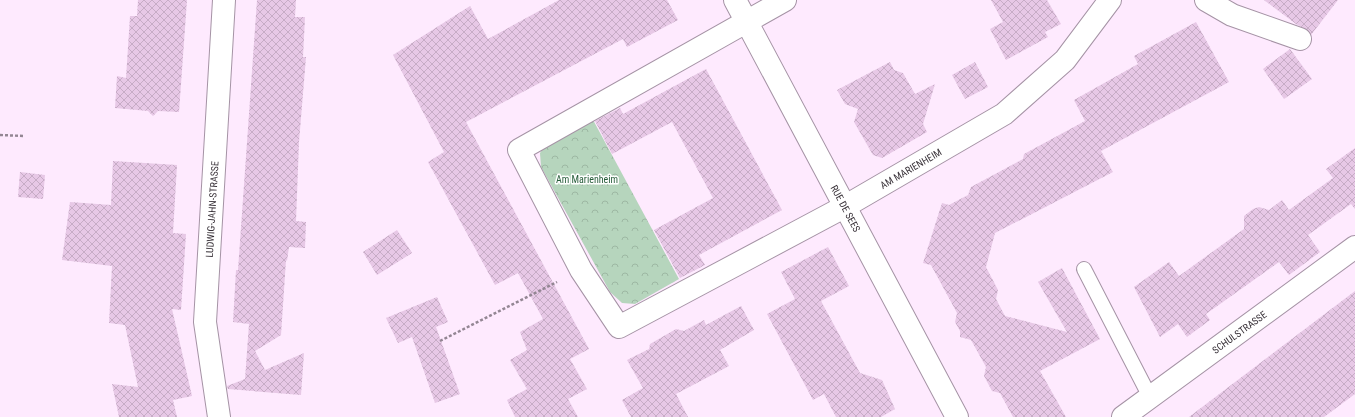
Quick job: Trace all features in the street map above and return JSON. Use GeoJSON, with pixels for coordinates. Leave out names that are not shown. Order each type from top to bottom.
{"type":"FeatureCollection","features":[{"type":"Feature","properties":{"kind":"street","name":"LUDWIG-JAHN-STRASSE"},"geometry":{"type":"LineString","coordinates":[[220,417],[205,322],[224,0]]}},
{"type":"Feature","properties":{"kind":"street","name":"RUE DE SEES"},"geometry":{"type":"LineString","coordinates":[[735,0],[957,417]]}},
{"type":"Feature","properties":{"kind":"street","name":"AM MARIENHEIM"},"geometry":{"type":"LineString","coordinates":[[785,0],[519,150],[581,270],[619,327],[844,207],[1004,114],[1065,60],[1110,0]]}},
{"type":"Feature","properties":{"kind":"street"},"geometry":{"type":"LineString","coordinates":[[1206,0],[1232,15],[1300,39]]}},
{"type":"Feature","properties":{"kind":"street","name":"SCHULSTRASSE"},"geometry":{"type":"LineString","coordinates":[[1123,417],[1355,247]]}},
{"type":"Feature","properties":{"kind":"lane"},"geometry":{"type":"LineString","coordinates":[[1084,269],[1150,397]]}},
{"type":"Feature","properties":{"kind":"path"},"geometry":{"type":"LineString","coordinates":[[0,136],[24,136]]}},
{"type":"Feature","properties":{"kind":"path"},"geometry":{"type":"LineString","coordinates":[[440,341],[581,270]]}},
{"type":"Feature","properties":{"kind":"green space","name":"Am Marienheim"},"geometry":{"type":"Polygon","coordinates":[[[592,118],[679,279],[635,304],[622,303],[610,292],[541,167],[540,153],[548,141],[592,118]]]}},
{"type":"Feature","properties":{"kind":"building"},"geometry":{"type":"Polygon","coordinates":[[[138,0],[187,0],[179,112],[158,111],[153,116],[148,111],[115,108],[117,76],[126,78],[130,16],[137,16],[138,0]]]}},
{"type":"Feature","properties":{"kind":"building"},"geometry":{"type":"Polygon","coordinates":[[[257,0],[296,0],[295,17],[305,17],[303,57],[306,57],[299,142],[296,221],[306,222],[305,248],[289,247],[287,261],[286,260],[281,335],[255,351],[265,370],[304,353],[301,395],[228,389],[227,386],[245,379],[249,324],[233,322],[257,0]]]}},
{"type":"Feature","properties":{"kind":"building"},"geometry":{"type":"Polygon","coordinates":[[[559,0],[667,0],[678,20],[627,47],[623,39],[466,122],[589,349],[570,359],[587,389],[568,399],[578,417],[515,417],[507,400],[527,389],[510,360],[527,350],[520,332],[543,319],[518,273],[495,285],[428,162],[444,152],[393,55],[470,6],[488,39],[559,0]]]}},
{"type":"Feature","properties":{"kind":"building"},"geometry":{"type":"Polygon","coordinates":[[[991,0],[1047,0],[1061,24],[1045,32],[1048,37],[1006,60],[990,29],[1003,22],[991,0]]]}},
{"type":"Feature","properties":{"kind":"building"},"geometry":{"type":"Polygon","coordinates":[[[1264,0],[1338,0],[1311,35],[1309,31],[1296,24],[1264,0]]]}},
{"type":"Feature","properties":{"kind":"building"},"geometry":{"type":"Polygon","coordinates":[[[1196,22],[1229,82],[1101,151],[1113,172],[995,233],[986,267],[998,290],[996,299],[1005,316],[1067,332],[1038,282],[1062,268],[1100,339],[1040,371],[1066,417],[1013,417],[1000,393],[992,391],[984,376],[986,367],[971,340],[960,337],[960,331],[955,322],[957,313],[931,265],[923,263],[942,203],[949,205],[968,195],[971,187],[1023,159],[1024,154],[1085,121],[1074,100],[1138,64],[1134,56],[1196,22]]]}},
{"type":"Feature","properties":{"kind":"building"},"geometry":{"type":"Polygon","coordinates":[[[1290,49],[1312,79],[1284,99],[1263,69],[1290,49]]]}},
{"type":"Feature","properties":{"kind":"building"},"geometry":{"type":"Polygon","coordinates":[[[890,62],[894,70],[903,73],[915,94],[935,84],[923,124],[927,132],[882,158],[873,155],[854,122],[858,109],[845,104],[837,90],[890,62]]]}},
{"type":"Feature","properties":{"kind":"building"},"geometry":{"type":"Polygon","coordinates":[[[975,62],[988,87],[965,99],[952,75],[975,62]]]}},
{"type":"Feature","properties":{"kind":"building"},"geometry":{"type":"Polygon","coordinates":[[[706,69],[782,210],[699,255],[705,265],[680,278],[654,230],[713,198],[672,122],[612,154],[595,121],[620,108],[623,114],[706,69]]]}},
{"type":"Feature","properties":{"kind":"building"},"geometry":{"type":"Polygon","coordinates":[[[1355,148],[1355,209],[1351,204],[1308,235],[1320,252],[1289,275],[1279,262],[1206,314],[1210,320],[1187,337],[1178,324],[1160,337],[1134,287],[1169,262],[1179,276],[1244,229],[1244,216],[1253,209],[1259,207],[1269,210],[1282,200],[1289,210],[1333,178],[1326,169],[1355,148]]]}},
{"type":"Feature","properties":{"kind":"building"},"geometry":{"type":"Polygon","coordinates":[[[113,161],[177,165],[173,233],[186,234],[181,310],[172,309],[192,396],[173,400],[177,417],[119,417],[112,384],[138,387],[125,325],[109,323],[112,266],[62,260],[70,202],[111,205],[113,161]]]}},
{"type":"Feature","properties":{"kind":"building"},"geometry":{"type":"Polygon","coordinates":[[[20,172],[45,175],[43,199],[18,197],[20,172]]]}},
{"type":"Feature","properties":{"kind":"building"},"geometry":{"type":"Polygon","coordinates":[[[397,230],[412,253],[377,275],[363,252],[397,230]]]}},
{"type":"Feature","properties":{"kind":"building"},"geometry":{"type":"Polygon","coordinates":[[[828,247],[849,286],[821,301],[860,373],[882,380],[895,409],[881,417],[836,417],[824,394],[813,400],[767,314],[795,299],[781,272],[828,247]]]}},
{"type":"Feature","properties":{"kind":"building"},"geometry":{"type":"Polygon","coordinates":[[[1355,291],[1355,394],[1324,417],[1189,417],[1355,291]]]}},
{"type":"Feature","properties":{"kind":"building"},"geometry":{"type":"Polygon","coordinates":[[[437,297],[448,322],[436,327],[460,394],[435,403],[412,337],[398,343],[386,318],[437,297]]]}},
{"type":"Feature","properties":{"kind":"building"},"geometry":{"type":"Polygon","coordinates":[[[741,306],[754,330],[720,350],[729,366],[676,394],[688,417],[631,417],[622,400],[643,388],[627,360],[649,349],[650,344],[676,329],[684,331],[704,320],[706,325],[741,306]]]}}]}
